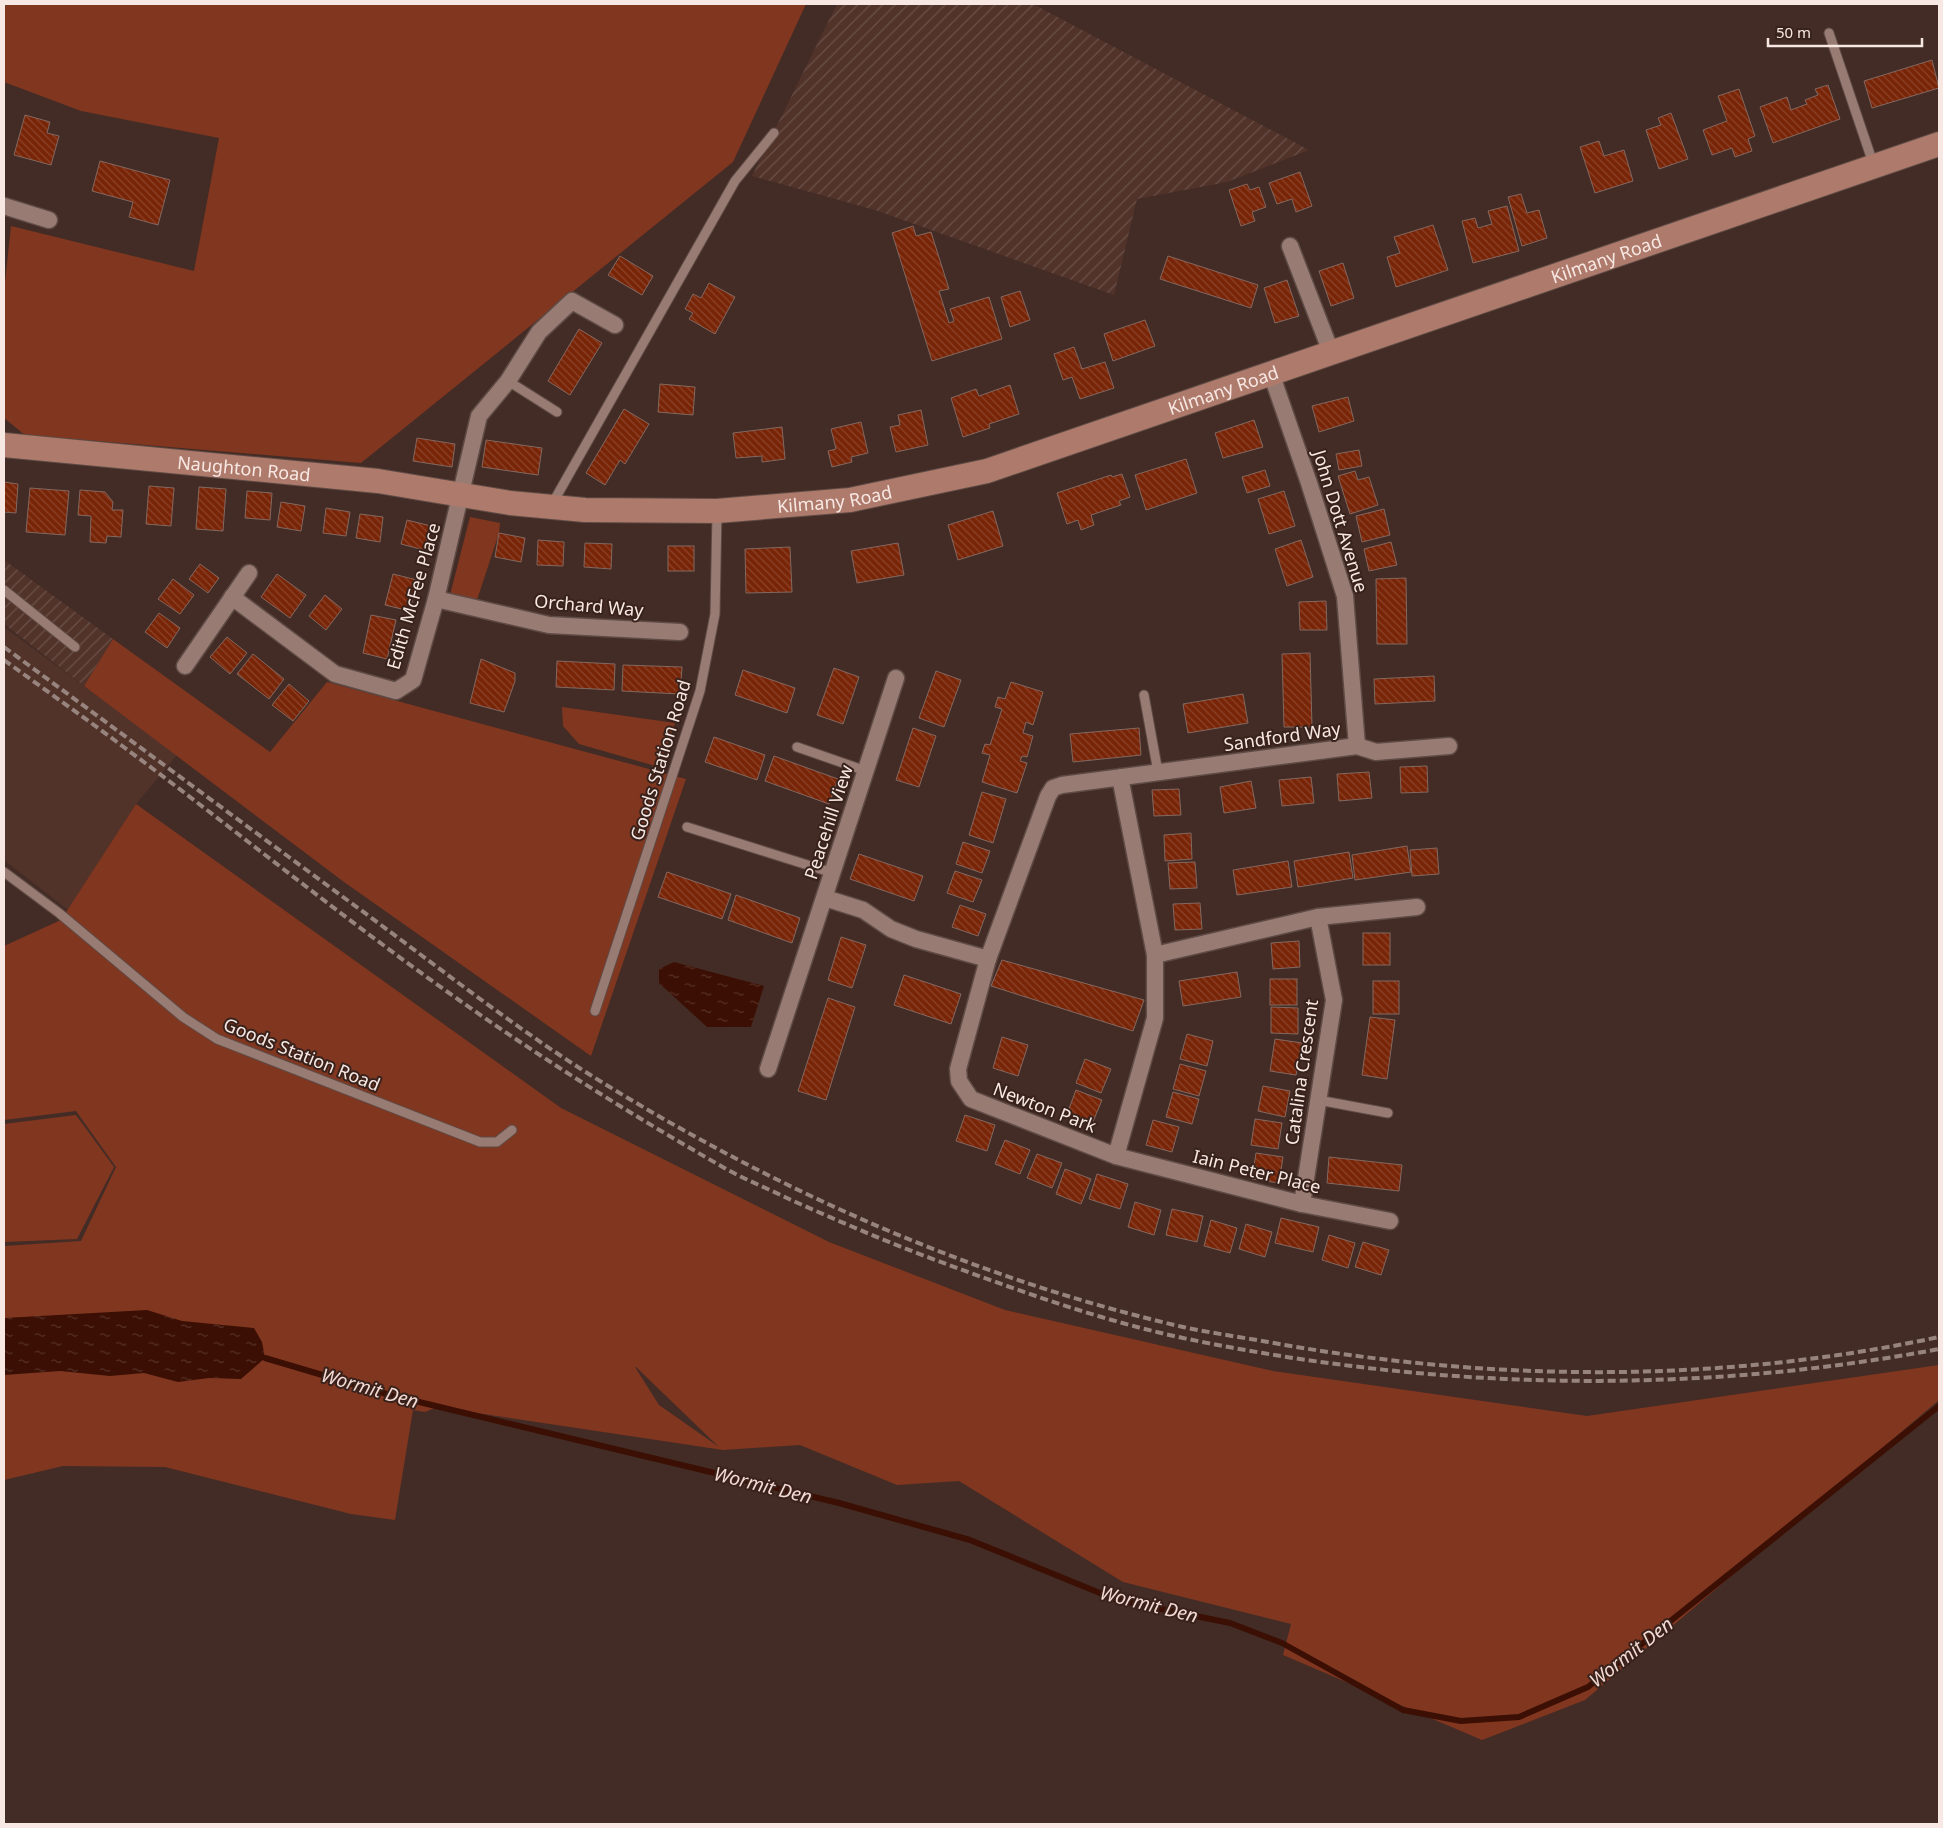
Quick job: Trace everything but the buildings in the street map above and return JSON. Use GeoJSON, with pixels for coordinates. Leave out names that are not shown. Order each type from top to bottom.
{"type":"FeatureCollection","features":[{"type":"Feature","properties":{"kind":"main road","name":"Kilmany Road"},"geometry":{"type":"LineString","coordinates":[[484,498],[550,508],[717,511],[850,500],[987,471],[1939,144]]}},
{"type":"Feature","properties":{"kind":"main road","name":"Naughton Road"},"geometry":{"type":"LineString","coordinates":[[4,445],[378,481],[484,498]]}},
{"type":"Feature","properties":{"kind":"street"},"geometry":{"type":"LineString","coordinates":[[4,206],[49,220]]}},
{"type":"Feature","properties":{"kind":"street"},"geometry":{"type":"LineString","coordinates":[[1290,246],[1331,352]]}},
{"type":"Feature","properties":{"kind":"street","name":"Edith McFee Place"},"geometry":{"type":"LineString","coordinates":[[232,597],[334,674],[396,691],[414,680],[436,598],[479,416],[508,381],[539,332],[572,301],[615,324]]}},
{"type":"Feature","properties":{"kind":"street","name":"John Dott Avenue"},"geometry":{"type":"LineString","coordinates":[[1271,373],[1345,596],[1357,746]]}},
{"type":"Feature","properties":{"kind":"street"},"geometry":{"type":"LineString","coordinates":[[185,666],[249,573]]}},
{"type":"Feature","properties":{"kind":"street","name":"Orchard Way"},"geometry":{"type":"LineString","coordinates":[[436,598],[548,625],[680,632]]}},
{"type":"Feature","properties":{"kind":"street","name":"Peacehill View"},"geometry":{"type":"LineString","coordinates":[[896,678],[825,898],[863,910],[891,929],[909,937],[988,959]]}},
{"type":"Feature","properties":{"kind":"street","name":"Sandford Way"},"geometry":{"type":"LineString","coordinates":[[1120,777],[1357,746],[1376,752],[1450,746]]}},
{"type":"Feature","properties":{"kind":"street","name":"Newton Park"},"geometry":{"type":"LineString","coordinates":[[1120,777],[1155,955],[1154,1018],[1116,1156],[971,1099],[963,1089],[959,1082],[958,1069],[988,959],[1048,796],[1054,788],[1062,784],[1120,777]]}},
{"type":"Feature","properties":{"kind":"street"},"geometry":{"type":"LineString","coordinates":[[768,1069],[825,898]]}},
{"type":"Feature","properties":{"kind":"street"},"geometry":{"type":"LineString","coordinates":[[1155,955],[1318,917],[1417,907]]}},
{"type":"Feature","properties":{"kind":"street","name":"Catalina Crescent"},"geometry":{"type":"LineString","coordinates":[[1302,1204],[1334,1000],[1318,917]]}},
{"type":"Feature","properties":{"kind":"street","name":"Iain Peter Place"},"geometry":{"type":"LineString","coordinates":[[1116,1156],[1302,1204],[1390,1221]]}},
{"type":"Feature","properties":{"kind":"lane"},"geometry":{"type":"LineString","coordinates":[[1829,33],[1874,166]]}},
{"type":"Feature","properties":{"kind":"lane"},"geometry":{"type":"LineString","coordinates":[[550,508],[735,181],[774,133]]}},
{"type":"Feature","properties":{"kind":"lane"},"geometry":{"type":"LineString","coordinates":[[508,381],[557,412]]}},
{"type":"Feature","properties":{"kind":"lane","name":"Goods Station Road"},"geometry":{"type":"LineString","coordinates":[[595,1010],[700,691],[715,614],[717,511]]}},
{"type":"Feature","properties":{"kind":"lane"},"geometry":{"type":"LineString","coordinates":[[4,590],[75,647]]}},
{"type":"Feature","properties":{"kind":"lane"},"geometry":{"type":"LineString","coordinates":[[1144,695],[1158,772]]}},
{"type":"Feature","properties":{"kind":"lane"},"geometry":{"type":"LineString","coordinates":[[797,747],[866,771]]}},
{"type":"Feature","properties":{"kind":"lane"},"geometry":{"type":"LineString","coordinates":[[687,827],[833,873]]}},
{"type":"Feature","properties":{"kind":"lane","name":"Goods Station Road"},"geometry":{"type":"LineString","coordinates":[[4,872],[60,913],[183,1017],[217,1039],[480,1142],[497,1142],[512,1130]]}},
{"type":"Feature","properties":{"kind":"lane"},"geometry":{"type":"LineString","coordinates":[[1318,1100],[1388,1113]]}},
{"type":"Feature","properties":{"kind":"shaded area"},"geometry":{"type":"Polygon","coordinates":[[[4,4],[806,4],[733,162],[361,463],[25,435],[4,418],[4,292],[11,226],[194,271],[219,138],[81,111],[4,82],[4,4]]]}},
{"type":"Feature","properties":{"kind":"shaded area"},"geometry":{"type":"Polygon","coordinates":[[[837,4],[1033,4],[1309,150],[1227,182],[1137,199],[1114,295],[875,210],[752,176],[837,4]]]}},
{"type":"Feature","properties":{"kind":"shaded area"},"geometry":{"type":"Polygon","coordinates":[[[470,517],[500,523],[499,533],[476,603],[450,595],[470,517]]]}},
{"type":"Feature","properties":{"kind":"shaded area"},"geometry":{"type":"Polygon","coordinates":[[[4,560],[113,639],[84,686],[4,624],[4,560]]]}},
{"type":"Feature","properties":{"kind":"shaded area"},"geometry":{"type":"Polygon","coordinates":[[[4,627],[177,755],[136,804],[68,910],[4,860],[4,627]]]}},
{"type":"Feature","properties":{"kind":"shaded area"},"geometry":{"type":"Polygon","coordinates":[[[113,639],[270,752],[327,682],[686,779],[591,1056],[344,882],[84,686],[113,639]]]}},
{"type":"Feature","properties":{"kind":"shaded area"},"geometry":{"type":"Polygon","coordinates":[[[562,707],[675,723],[659,767],[579,744],[563,726],[562,707]]]}},
{"type":"Feature","properties":{"kind":"shaded area"},"geometry":{"type":"Polygon","coordinates":[[[136,804],[561,1108],[829,1242],[1005,1310],[1273,1371],[1587,1416],[1939,1365],[1939,1400],[1585,1700],[1482,1740],[1283,1655],[1291,1624],[1123,1582],[959,1481],[897,1485],[800,1445],[723,1450],[437,1407],[425,1412],[413,1410],[395,1520],[351,1514],[165,1467],[63,1466],[4,1480],[4,1246],[81,1241],[116,1167],[76,1111],[4,1120],[4,946],[61,920],[136,804]],[[636,1367],[659,1405],[719,1447],[636,1367]]]}},
{"type":"Feature","properties":{"kind":"shaded area"},"geometry":{"type":"Polygon","coordinates":[[[76,1115],[114,1167],[77,1239],[4,1242],[4,1124],[76,1115]]]}},
{"type":"Feature","properties":{"kind":"water"},"geometry":{"type":"Polygon","coordinates":[[[674,962],[764,986],[751,1027],[707,1027],[659,983],[659,969],[674,962]]]}},
{"type":"Feature","properties":{"kind":"water"},"geometry":{"type":"Polygon","coordinates":[[[147,1310],[182,1321],[254,1328],[262,1342],[265,1358],[241,1379],[209,1378],[178,1382],[144,1373],[110,1376],[60,1371],[4,1375],[4,1318],[147,1310]]]}},
{"type":"Feature","properties":{"kind":"waterway","name":"Wormit Den"},"geometry":{"type":"LineString","coordinates":[[265,1358],[390,1395],[839,1503],[970,1540],[1117,1600],[1230,1623],[1282,1643],[1403,1710],[1461,1721],[1519,1717],[1588,1687],[1939,1406]]}},
{"type":"Feature","properties":{"kind":"railway"},"geometry":{"type":"LineString","coordinates":[[4,647],[498,1012],[584,1071],[725,1153],[798,1190],[873,1224],[949,1255],[1026,1283],[1104,1307],[1204,1331],[1351,1355],[1435,1365],[1519,1370],[1604,1372],[1688,1370],[1772,1363],[1856,1352],[1939,1337]]}},
{"type":"Feature","properties":{"kind":"railway"},"geometry":{"type":"LineString","coordinates":[[4,660],[167,779],[417,970],[523,1044],[621,1107],[729,1171],[746,1179],[881,1239],[998,1283],[1089,1313],[1183,1338],[1276,1355],[1371,1368],[1465,1377],[1560,1381],[1655,1380],[1750,1374],[1845,1364],[1939,1349]]}}]}
